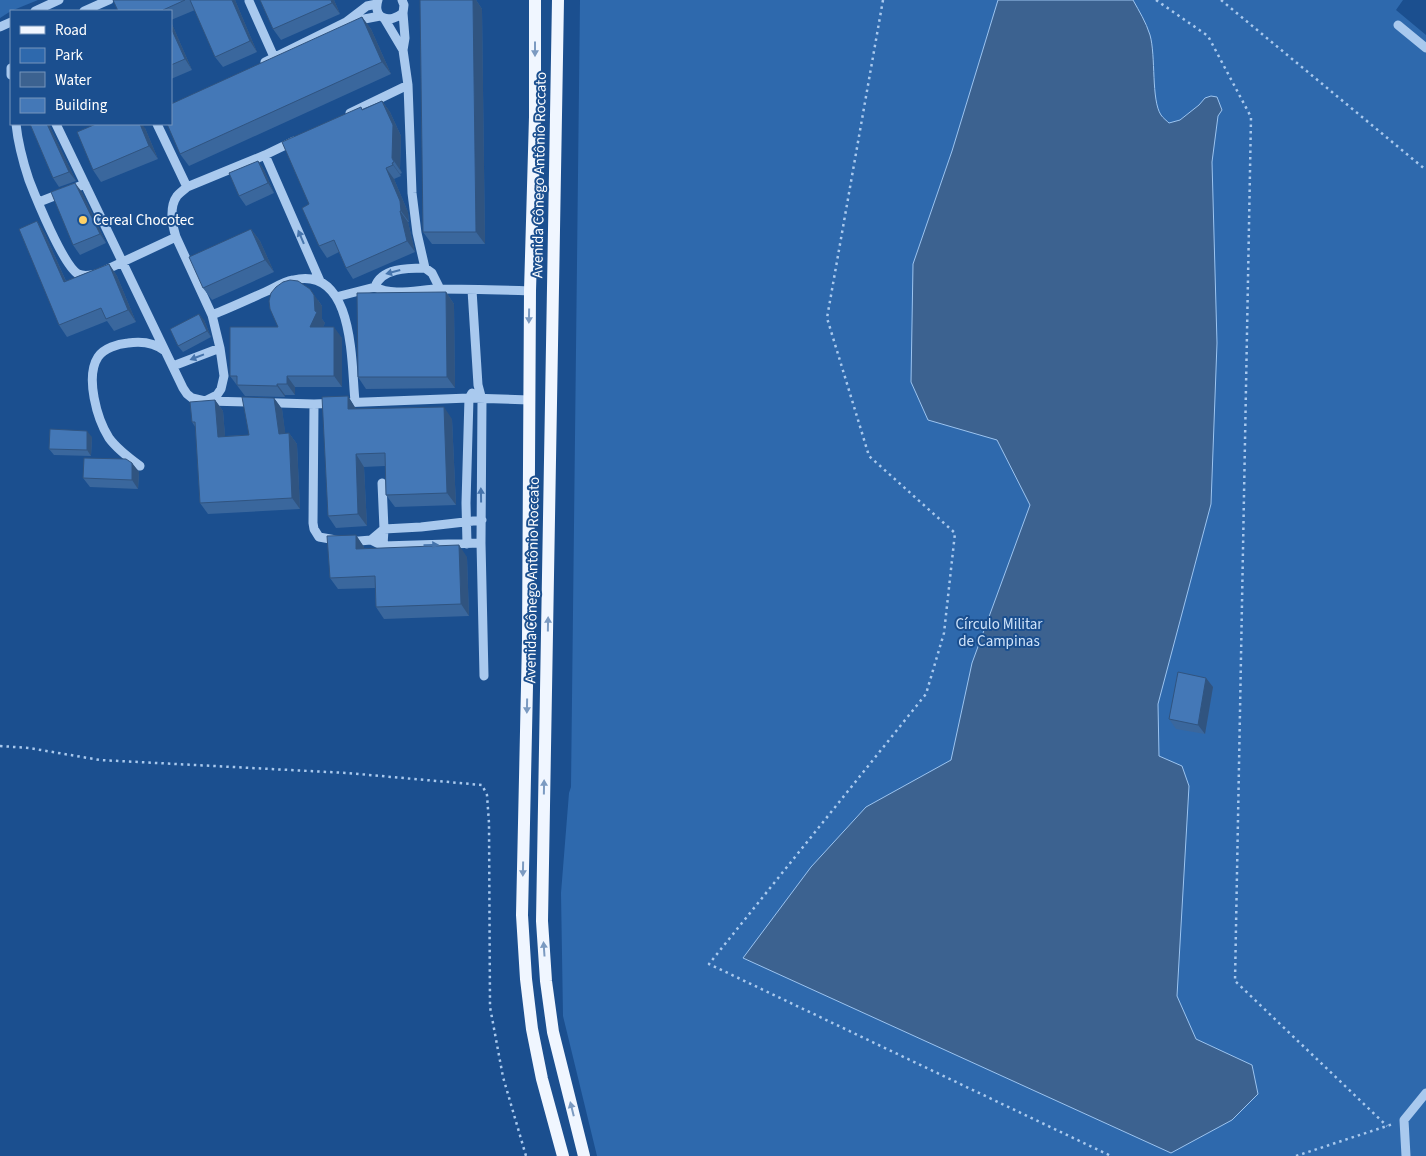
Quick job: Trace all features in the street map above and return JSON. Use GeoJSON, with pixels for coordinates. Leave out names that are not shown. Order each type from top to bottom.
{"type":"FeatureCollection","features":[{"type":"Feature","properties":{"kind":"main road","name":"Avenida Cônego Antônio Roccato"},"geometry":{"type":"LineString","coordinates":[[535,0],[535,117],[530,290],[529,592],[522,915],[526,979],[532,1029],[542,1079],[563,1156]]}},
{"type":"Feature","properties":{"kind":"main road","name":"Avenida Cônego Antônio Roccato"},"geometry":{"type":"LineString","coordinates":[[558,0],[542,921],[546,981],[554,1032],[584,1156]]}},
{"type":"Feature","properties":{"kind":"street"},"geometry":{"type":"LineString","coordinates":[[37,10],[60,0]]}},
{"type":"Feature","properties":{"kind":"street"},"geometry":{"type":"LineString","coordinates":[[86,10],[109,0]]}},
{"type":"Feature","properties":{"kind":"street"},"geometry":{"type":"LineString","coordinates":[[249,1],[274,57]]}},
{"type":"Feature","properties":{"kind":"street"},"geometry":{"type":"LineString","coordinates":[[257,65],[346,22],[377,2],[378,12],[403,50]]}},
{"type":"Feature","properties":{"kind":"street"},"geometry":{"type":"LineString","coordinates":[[346,22],[382,17],[393,19],[405,5]]}},
{"type":"Feature","properties":{"kind":"street"},"geometry":{"type":"LineString","coordinates":[[405,5],[403,50],[408,85],[412,193],[417,233],[425,268],[432,273],[440,289]]}},
{"type":"Feature","properties":{"kind":"street"},"geometry":{"type":"LineString","coordinates":[[1398,25],[1426,48]]}},
{"type":"Feature","properties":{"kind":"street"},"geometry":{"type":"LineString","coordinates":[[346,116],[408,85]]}},
{"type":"Feature","properties":{"kind":"street"},"geometry":{"type":"LineString","coordinates":[[16,125],[18,140],[39,202],[61,253],[71,268],[78,273],[86,276],[97,274],[176,237]]}},
{"type":"Feature","properties":{"kind":"street"},"geometry":{"type":"LineString","coordinates":[[56,125],[186,394],[192,398],[205,401],[314,404],[469,398],[482,400],[529,400]]}},
{"type":"Feature","properties":{"kind":"street"},"geometry":{"type":"LineString","coordinates":[[157,125],[187,188]]}},
{"type":"Feature","properties":{"kind":"street"},"geometry":{"type":"LineString","coordinates":[[205,401],[217,395],[223,383],[220,348],[212,316],[176,237],[172,224],[172,208],[177,196],[187,188],[265,155],[301,137]]}},
{"type":"Feature","properties":{"kind":"street"},"geometry":{"type":"LineString","coordinates":[[265,155],[320,281],[336,297],[342,308],[349,334],[355,402]]}},
{"type":"Feature","properties":{"kind":"street"},"geometry":{"type":"LineString","coordinates":[[39,202],[85,184]]}},
{"type":"Feature","properties":{"kind":"street"},"geometry":{"type":"LineString","coordinates":[[375,287],[380,277],[387,273],[425,268]]}},
{"type":"Feature","properties":{"kind":"street"},"geometry":{"type":"LineString","coordinates":[[212,316],[290,280],[310,279],[320,281]]}},
{"type":"Feature","properties":{"kind":"street"},"geometry":{"type":"LineString","coordinates":[[336,297],[375,287],[380,290],[390,291],[440,289],[530,290]]}},
{"type":"Feature","properties":{"kind":"street"},"geometry":{"type":"LineString","coordinates":[[472,290],[478,385],[482,400],[484,676]]}},
{"type":"Feature","properties":{"kind":"street"},"geometry":{"type":"LineString","coordinates":[[140,466],[121,451],[109,437],[95,403],[92,383],[93,370],[98,356],[119,344],[145,342],[159,346],[167,352]]}},
{"type":"Feature","properties":{"kind":"street"},"geometry":{"type":"LineString","coordinates":[[173,366],[220,348]]}},
{"type":"Feature","properties":{"kind":"street"},"geometry":{"type":"LineString","coordinates":[[468,544],[466,522],[469,398],[478,385]]}},
{"type":"Feature","properties":{"kind":"street"},"geometry":{"type":"LineString","coordinates":[[314,404],[314,529],[319,537],[347,542],[371,540],[383,546],[482,544]]}},
{"type":"Feature","properties":{"kind":"street"},"geometry":{"type":"LineString","coordinates":[[382,483],[383,546]]}},
{"type":"Feature","properties":{"kind":"street"},"geometry":{"type":"LineString","coordinates":[[371,540],[384,528],[421,527],[482,520]]}},
{"type":"Feature","properties":{"kind":"street"},"geometry":{"type":"LineString","coordinates":[[1406,1156],[1404,1120],[1426,1093]]}},
{"type":"Feature","properties":{"kind":"path"},"geometry":{"type":"LineString","coordinates":[[883,0],[827,318],[869,456],[955,533],[944,633],[926,694],[709,964],[1112,1156]]}},
{"type":"Feature","properties":{"kind":"path"},"geometry":{"type":"LineString","coordinates":[[1156,0],[1208,36],[1251,117],[1235,981],[1387,1126]]}},
{"type":"Feature","properties":{"kind":"path"},"geometry":{"type":"LineString","coordinates":[[1221,0],[1426,170]]}},
{"type":"Feature","properties":{"kind":"path"},"geometry":{"type":"LineString","coordinates":[[0,746],[100,760],[347,773],[482,785],[488,795],[490,1007],[503,1077],[526,1156]]}},
{"type":"Feature","properties":{"kind":"path"},"geometry":{"type":"LineString","coordinates":[[1296,1156],[1404,1120]]}},
{"type":"Feature","properties":{"kind":"green space"},"geometry":{"type":"Polygon","coordinates":[[[0,0],[38,0],[10,10],[0,18],[0,0]]]}},
{"type":"Feature","properties":{"kind":"green space","name":"Círculo Militar de Campinas"},"geometry":{"type":"Polygon","coordinates":[[[580,0],[1403,0],[1396,10],[1426,35],[1426,1156],[597,1156],[563,1016],[561,893],[571,787],[580,0]]]}},
{"type":"Feature","properties":{"kind":"water"},"geometry":{"type":"Polygon","coordinates":[[[998,0],[1133,0],[1150,35],[1156,99],[1162,116],[1169,123],[1180,120],[1205,98],[1211,96],[1217,97],[1222,110],[1218,116],[1212,162],[1217,343],[1211,504],[1158,704],[1159,756],[1182,766],[1189,786],[1177,996],[1196,1039],[1252,1065],[1258,1094],[1232,1120],[1171,1153],[743,958],[811,867],[866,807],[951,760],[972,663],[1030,505],[997,440],[928,420],[911,382],[913,264],[952,151],[998,0]]]}},
{"type":"Feature","properties":{"kind":"building"},"geometry":{"type":"Polygon","coordinates":[[[113,0],[185,0],[163,10],[118,10],[113,0]]]}},
{"type":"Feature","properties":{"kind":"building"},"geometry":{"type":"Polygon","coordinates":[[[190,0],[232,0],[250,41],[215,57],[190,0]]]}},
{"type":"Feature","properties":{"kind":"building"},"geometry":{"type":"Polygon","coordinates":[[[260,0],[331,0],[332,3],[273,29],[260,0]]]}},
{"type":"Feature","properties":{"kind":"building"},"geometry":{"type":"Polygon","coordinates":[[[420,0],[473,0],[476,232],[423,232],[420,0]]]}},
{"type":"Feature","properties":{"kind":"building"},"geometry":{"type":"Polygon","coordinates":[[[362,17],[382,62],[180,154],[167,125],[172,125],[172,104],[362,17]]]}},
{"type":"Feature","properties":{"kind":"building"},"geometry":{"type":"Polygon","coordinates":[[[172,30],[185,59],[172,65],[172,30]]]}},
{"type":"Feature","properties":{"kind":"building"},"geometry":{"type":"Polygon","coordinates":[[[382,101],[393,125],[392,158],[394,162],[392,163],[393,165],[386,168],[400,201],[400,211],[407,241],[346,268],[334,240],[319,246],[302,208],[309,204],[282,142],[361,107],[362,110],[382,101]]]}},
{"type":"Feature","properties":{"kind":"building"},"geometry":{"type":"Polygon","coordinates":[[[30,125],[47,125],[69,172],[53,178],[30,125]]]}},
{"type":"Feature","properties":{"kind":"building"},"geometry":{"type":"Polygon","coordinates":[[[94,125],[140,125],[149,146],[93,170],[77,132],[94,125]]]}},
{"type":"Feature","properties":{"kind":"building"},"geometry":{"type":"Polygon","coordinates":[[[258,161],[268,183],[239,196],[229,173],[258,161]]]}},
{"type":"Feature","properties":{"kind":"building","name":"Cereal Chocotec"},"geometry":{"type":"Polygon","coordinates":[[[75,183],[100,234],[73,245],[51,192],[75,183]]]}},
{"type":"Feature","properties":{"kind":"building"},"geometry":{"type":"Polygon","coordinates":[[[37,221],[64,282],[109,264],[128,310],[106,319],[101,308],[59,325],[19,229],[37,221]]]}},
{"type":"Feature","properties":{"kind":"building"},"geometry":{"type":"Polygon","coordinates":[[[251,229],[265,260],[203,288],[189,257],[251,229]]]}},
{"type":"Feature","properties":{"kind":"building"},"geometry":{"type":"Polygon","coordinates":[[[290,280],[298,281],[310,289],[314,295],[315,311],[317,312],[310,327],[334,327],[334,376],[287,376],[287,384],[277,384],[277,386],[237,385],[237,376],[230,376],[230,327],[278,327],[270,309],[271,293],[283,282],[290,280]]]}},
{"type":"Feature","properties":{"kind":"building"},"geometry":{"type":"Polygon","coordinates":[[[446,292],[447,377],[358,377],[357,293],[446,292]]]}},
{"type":"Feature","properties":{"kind":"building"},"geometry":{"type":"Polygon","coordinates":[[[199,314],[207,331],[178,346],[170,329],[199,314]]]}},
{"type":"Feature","properties":{"kind":"building"},"geometry":{"type":"Polygon","coordinates":[[[348,396],[348,409],[444,407],[447,493],[386,495],[385,453],[356,454],[358,514],[328,516],[322,397],[348,396]]]}},
{"type":"Feature","properties":{"kind":"building"},"geometry":{"type":"Polygon","coordinates":[[[242,397],[274,398],[279,434],[289,433],[292,498],[200,503],[195,422],[192,422],[190,402],[215,400],[218,437],[249,435],[242,397]]]}},
{"type":"Feature","properties":{"kind":"building"},"geometry":{"type":"Polygon","coordinates":[[[50,429],[87,431],[87,450],[49,449],[50,429]]]}},
{"type":"Feature","properties":{"kind":"building"},"geometry":{"type":"Polygon","coordinates":[[[84,458],[126,459],[132,463],[132,480],[83,478],[84,458]]]}},
{"type":"Feature","properties":{"kind":"building"},"geometry":{"type":"Polygon","coordinates":[[[356,535],[356,549],[459,545],[461,604],[376,607],[375,576],[330,578],[327,536],[356,535]]]}},
{"type":"Feature","properties":{"kind":"building"},"geometry":{"type":"Polygon","coordinates":[[[1178,672],[1206,678],[1198,725],[1169,719],[1178,672]]]}},
{"type":"Feature","properties":{"kind":"place","name":"Cereal Chocotec"},"geometry":{"type":"Point","coordinates":[83,220]}}]}
